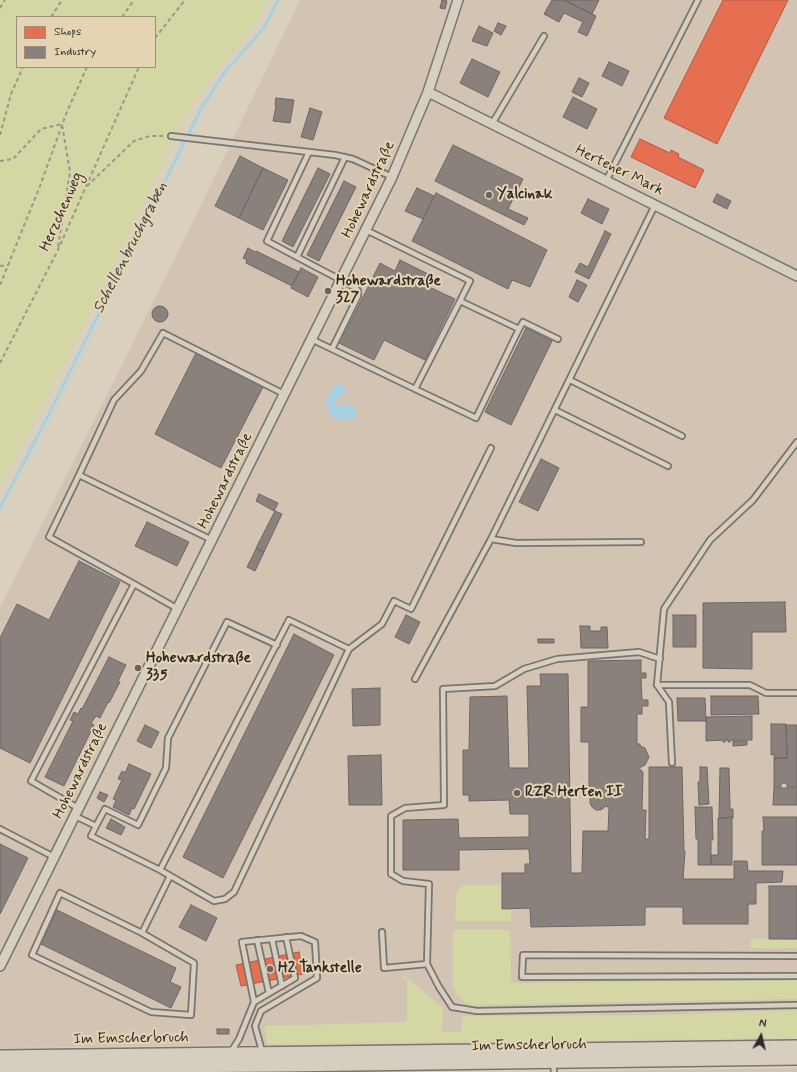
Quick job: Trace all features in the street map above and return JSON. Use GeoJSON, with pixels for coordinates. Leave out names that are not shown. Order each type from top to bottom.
{"type":"FeatureCollection","features":[{"type":"Feature","properties":{"kind":"main road","name":"Im Emscherbruch"},"geometry":{"type":"LineString","coordinates":[[0,1067],[263,1063],[797,1047]]}},
{"type":"Feature","properties":{"kind":"main road","name":"Im Emscherbruch"},"geometry":{"type":"LineString","coordinates":[[0,1057],[230,1054],[263,1063],[553,1067],[797,1058]]}},
{"type":"Feature","properties":{"kind":"street","name":"Hohewardstraße"},"geometry":{"type":"LineString","coordinates":[[0,966],[392,177],[428,92],[458,0]]}},
{"type":"Feature","properties":{"kind":"street","name":"Hertener Mark"},"geometry":{"type":"LineString","coordinates":[[428,92],[797,276]]}},
{"type":"Feature","properties":{"kind":"lane"},"geometry":{"type":"LineString","coordinates":[[606,181],[698,0]]}},
{"type":"Feature","properties":{"kind":"lane"},"geometry":{"type":"LineString","coordinates":[[492,124],[544,36]]}},
{"type":"Feature","properties":{"kind":"lane"},"geometry":{"type":"LineString","coordinates":[[171,136],[353,158],[392,177]]}},
{"type":"Feature","properties":{"kind":"lane"},"geometry":{"type":"LineString","coordinates":[[309,152],[267,241],[356,288],[358,291],[358,296],[332,349]]}},
{"type":"Feature","properties":{"kind":"lane"},"geometry":{"type":"LineString","coordinates":[[298,257],[345,157]]}},
{"type":"Feature","properties":{"kind":"lane"},"geometry":{"type":"LineString","coordinates":[[414,679],[492,539],[655,206]]}},
{"type":"Feature","properties":{"kind":"lane"},"geometry":{"type":"LineString","coordinates":[[366,230],[470,281],[415,390]]}},
{"type":"Feature","properties":{"kind":"lane"},"geometry":{"type":"LineString","coordinates":[[460,301],[519,329]]}},
{"type":"Feature","properties":{"kind":"lane"},"geometry":{"type":"LineString","coordinates":[[311,339],[476,418],[523,322],[558,339]]}},
{"type":"Feature","properties":{"kind":"lane"},"geometry":{"type":"LineString","coordinates":[[178,609],[49,537],[80,476],[114,400],[141,371],[163,333],[284,394]]}},
{"type":"Feature","properties":{"kind":"lane"},"geometry":{"type":"LineString","coordinates":[[570,380],[682,436]]}},
{"type":"Feature","properties":{"kind":"lane"},"geometry":{"type":"LineString","coordinates":[[555,410],[668,466]]}},
{"type":"Feature","properties":{"kind":"lane"},"geometry":{"type":"LineString","coordinates":[[672,763],[669,702],[657,686],[664,609],[710,540],[753,500],[797,442]]}},
{"type":"Feature","properties":{"kind":"lane"},"geometry":{"type":"LineString","coordinates":[[276,644],[227,622],[168,738],[166,768],[138,825],[105,809],[91,836],[160,870],[214,901],[225,900],[234,892],[349,649],[382,624],[394,601],[411,609],[491,448]]}},
{"type":"Feature","properties":{"kind":"lane"},"geometry":{"type":"LineString","coordinates":[[80,476],[212,540]]}},
{"type":"Feature","properties":{"kind":"lane"},"geometry":{"type":"LineString","coordinates":[[492,539],[516,543],[642,542]]}},
{"type":"Feature","properties":{"kind":"lane"},"geometry":{"type":"LineString","coordinates":[[96,826],[31,781],[134,584]]}},
{"type":"Feature","properties":{"kind":"lane"},"geometry":{"type":"LineString","coordinates":[[160,870],[289,620],[349,649]]}},
{"type":"Feature","properties":{"kind":"lane"},"geometry":{"type":"LineString","coordinates":[[660,659],[639,652],[557,659],[524,668],[495,686],[443,689],[444,805],[405,808],[391,816],[390,874],[403,881],[429,884],[427,964],[452,1007],[477,1011],[797,1005]]}},
{"type":"Feature","properties":{"kind":"lane"},"geometry":{"type":"LineString","coordinates":[[657,686],[750,685],[766,694],[797,693]]}},
{"type":"Feature","properties":{"kind":"lane"},"geometry":{"type":"LineString","coordinates":[[0,829],[54,857]]}},
{"type":"Feature","properties":{"kind":"lane"},"geometry":{"type":"LineString","coordinates":[[142,933],[170,876]]}},
{"type":"Feature","properties":{"kind":"lane"},"geometry":{"type":"LineString","coordinates":[[60,894],[142,933],[194,963],[192,1015],[151,1012],[32,954],[60,894]]}},
{"type":"Feature","properties":{"kind":"lane"},"geometry":{"type":"LineString","coordinates":[[382,932],[384,968],[427,964]]}},
{"type":"Feature","properties":{"kind":"lane"},"geometry":{"type":"LineString","coordinates":[[230,1054],[239,1039],[254,1002],[242,942],[301,936],[315,942],[318,978],[261,1011],[255,1026],[263,1063]]}},
{"type":"Feature","properties":{"kind":"lane"},"geometry":{"type":"LineString","coordinates":[[254,1002],[294,978],[286,937]]}},
{"type":"Feature","properties":{"kind":"lane"},"geometry":{"type":"LineString","coordinates":[[272,939],[282,986]]}},
{"type":"Feature","properties":{"kind":"lane"},"geometry":{"type":"LineString","coordinates":[[257,940],[269,993]]}},
{"type":"Feature","properties":{"kind":"lane"},"geometry":{"type":"LineString","coordinates":[[797,956],[523,955],[522,977],[797,976]]}},
{"type":"Feature","properties":{"kind":"lane"},"geometry":{"type":"LineString","coordinates":[[768,976],[797,972]]}},
{"type":"Feature","properties":{"kind":"path"},"geometry":{"type":"LineString","coordinates":[[0,8],[5,0]]}},
{"type":"Feature","properties":{"kind":"path"},"geometry":{"type":"LineString","coordinates":[[52,16],[62,0]]}},
{"type":"Feature","properties":{"kind":"path"},"geometry":{"type":"LineString","coordinates":[[123,16],[134,0]]}},
{"type":"Feature","properties":{"kind":"path"},"geometry":{"type":"LineString","coordinates":[[156,37],[185,0]]}},
{"type":"Feature","properties":{"kind":"path"},"geometry":{"type":"LineString","coordinates":[[0,135],[11,94],[23,68]]}},
{"type":"Feature","properties":{"kind":"path"},"geometry":{"type":"LineString","coordinates":[[0,285],[40,186],[62,124],[87,68]]}},
{"type":"Feature","properties":{"kind":"path","name":"Herzchenweg"},"geometry":{"type":"LineString","coordinates":[[0,364],[57,252],[140,68]]}},
{"type":"Feature","properties":{"kind":"path"},"geometry":{"type":"LineString","coordinates":[[0,161],[13,159],[41,129],[62,124]]}},
{"type":"Feature","properties":{"kind":"path"},"geometry":{"type":"LineString","coordinates":[[57,252],[70,172],[62,124]]}},
{"type":"Feature","properties":{"kind":"path"},"geometry":{"type":"LineString","coordinates":[[86,188],[134,141],[150,136],[171,136]]}},
{"type":"Feature","properties":{"kind":"path"},"geometry":{"type":"LineString","coordinates":[[0,266],[8,265]]}},
{"type":"Feature","properties":{"kind":"shaded area"},"geometry":{"type":"Polygon","coordinates":[[[300,0],[797,0],[797,1038],[0,1048],[0,607],[202,203],[300,0]]]}},
{"type":"Feature","properties":{"kind":"shaded area"},"geometry":{"type":"Polygon","coordinates":[[[797,1068],[797,1072],[521,1072],[797,1068]]]}},
{"type":"Feature","properties":{"kind":"green space"},"geometry":{"type":"Polygon","coordinates":[[[0,0],[268,0],[257,21],[190,106],[90,313],[0,486],[0,0]]]}},
{"type":"Feature","properties":{"kind":"green space"},"geometry":{"type":"Polygon","coordinates":[[[502,885],[502,909],[511,910],[511,921],[455,921],[457,891],[462,886],[502,885]]]}},
{"type":"Feature","properties":{"kind":"green space"},"geometry":{"type":"Polygon","coordinates":[[[453,930],[510,930],[511,983],[797,980],[797,999],[472,1005],[466,1003],[460,998],[453,988],[453,930]]]}},
{"type":"Feature","properties":{"kind":"green space"},"geometry":{"type":"Polygon","coordinates":[[[750,939],[797,940],[797,948],[751,948],[750,939]]]}},
{"type":"Feature","properties":{"kind":"green space"},"geometry":{"type":"Polygon","coordinates":[[[404,975],[443,1008],[442,1032],[461,1032],[462,1016],[653,1015],[797,1010],[797,1038],[268,1044],[264,1026],[407,1022],[407,980],[403,977],[404,975]]]}},
{"type":"Feature","properties":{"kind":"water"},"geometry":{"type":"Polygon","coordinates":[[[336,384],[346,387],[346,389],[340,398],[336,400],[335,404],[342,406],[351,405],[354,407],[357,415],[355,420],[340,420],[330,415],[326,402],[331,390],[336,384]]]}},
{"type":"Feature","properties":{"kind":"building: Shops"},"geometry":{"type":"Polygon","coordinates":[[[723,0],[788,0],[717,144],[664,118],[723,0]]]}},
{"type":"Feature","properties":{"kind":"building: Shops"},"geometry":{"type":"Polygon","coordinates":[[[640,139],[670,153],[671,150],[679,154],[678,157],[704,170],[695,188],[631,157],[640,139]]]}},
{"type":"Feature","properties":{"kind":"building: Shops"},"geometry":{"type":"Polygon","coordinates":[[[299,952],[303,974],[241,986],[236,965],[299,952]]]}},
{"type":"Feature","properties":{"kind":"building: Industry"},"geometry":{"type":"Polygon","coordinates":[[[442,0],[447,1],[445,9],[440,8],[442,0]]]}},
{"type":"Feature","properties":{"kind":"building: Industry"},"geometry":{"type":"Polygon","coordinates":[[[552,0],[564,0],[596,16],[587,36],[578,32],[583,22],[564,13],[559,22],[544,14],[552,0]]]}},
{"type":"Feature","properties":{"kind":"building: Industry"},"geometry":{"type":"Polygon","coordinates":[[[564,0],[599,0],[592,14],[564,0]]]}},
{"type":"Feature","properties":{"kind":"building: Industry"},"geometry":{"type":"Polygon","coordinates":[[[498,23],[506,26],[501,35],[494,31],[498,23]]]}},
{"type":"Feature","properties":{"kind":"building: Industry"},"geometry":{"type":"Polygon","coordinates":[[[479,26],[493,33],[487,46],[472,41],[479,26]]]}},
{"type":"Feature","properties":{"kind":"building: Industry"},"geometry":{"type":"Polygon","coordinates":[[[472,59],[500,72],[488,97],[460,83],[472,59]]]}},
{"type":"Feature","properties":{"kind":"building: Industry"},"geometry":{"type":"Polygon","coordinates":[[[609,62],[629,71],[622,86],[602,76],[609,62]]]}},
{"type":"Feature","properties":{"kind":"building: Industry"},"geometry":{"type":"Polygon","coordinates":[[[579,78],[589,83],[582,97],[572,92],[579,78]]]}},
{"type":"Feature","properties":{"kind":"building: Industry"},"geometry":{"type":"Polygon","coordinates":[[[573,97],[597,109],[587,129],[563,117],[573,97]]]}},
{"type":"Feature","properties":{"kind":"building: Industry"},"geometry":{"type":"Polygon","coordinates":[[[276,98],[294,100],[290,123],[273,121],[276,98]]]}},
{"type":"Feature","properties":{"kind":"building: Industry"},"geometry":{"type":"Polygon","coordinates":[[[310,108],[322,112],[313,140],[301,137],[310,108]]]}},
{"type":"Feature","properties":{"kind":"building: Industry","name":"Yalcinak"},"geometry":{"type":"Polygon","coordinates":[[[453,145],[523,179],[508,209],[528,218],[524,225],[435,181],[453,145]]]}},
{"type":"Feature","properties":{"kind":"building: Industry"},"geometry":{"type":"Polygon","coordinates":[[[240,156],[263,168],[239,218],[215,206],[240,156]]]}},
{"type":"Feature","properties":{"kind":"building: Industry"},"geometry":{"type":"Polygon","coordinates":[[[263,168],[288,180],[263,230],[239,218],[263,168]]]}},
{"type":"Feature","properties":{"kind":"building: Industry"},"geometry":{"type":"Polygon","coordinates":[[[318,168],[330,174],[293,247],[282,241],[318,168]]]}},
{"type":"Feature","properties":{"kind":"building: Industry"},"geometry":{"type":"Polygon","coordinates":[[[344,181],[356,187],[319,261],[307,255],[344,181]]]}},
{"type":"Feature","properties":{"kind":"building: Industry"},"geometry":{"type":"Polygon","coordinates":[[[417,188],[434,196],[423,219],[405,211],[417,188]]]}},
{"type":"Feature","properties":{"kind":"building: Industry"},"geometry":{"type":"Polygon","coordinates":[[[436,193],[547,250],[530,287],[512,280],[508,289],[412,241],[436,193]]]}},
{"type":"Feature","properties":{"kind":"building: Industry"},"geometry":{"type":"Polygon","coordinates":[[[717,194],[731,201],[727,209],[713,202],[717,194]]]}},
{"type":"Feature","properties":{"kind":"building: Industry"},"geometry":{"type":"Polygon","coordinates":[[[588,199],[609,209],[602,224],[581,213],[588,199]]]}},
{"type":"Feature","properties":{"kind":"building: Industry"},"geometry":{"type":"Polygon","coordinates":[[[605,231],[611,234],[589,279],[575,272],[580,263],[588,267],[605,231]]]}},
{"type":"Feature","properties":{"kind":"building: Industry"},"geometry":{"type":"Polygon","coordinates":[[[248,248],[299,272],[292,286],[246,263],[247,260],[243,258],[248,248]]]}},
{"type":"Feature","properties":{"kind":"building: Industry"},"geometry":{"type":"Polygon","coordinates":[[[400,260],[430,275],[425,285],[455,299],[425,360],[384,340],[374,360],[337,342],[347,322],[350,323],[380,263],[395,271],[400,260]]]}},
{"type":"Feature","properties":{"kind":"building: Industry"},"geometry":{"type":"Polygon","coordinates":[[[301,268],[318,277],[308,297],[291,288],[301,268]]]}},
{"type":"Feature","properties":{"kind":"building: Industry"},"geometry":{"type":"Polygon","coordinates":[[[577,280],[587,285],[578,302],[569,297],[577,280]]]}},
{"type":"Feature","properties":{"kind":"building: Industry"},"geometry":{"type":"Polygon","coordinates":[[[157,306],[163,306],[168,311],[166,320],[163,322],[157,322],[152,317],[152,311],[157,306]]]}},
{"type":"Feature","properties":{"kind":"building: Industry"},"geometry":{"type":"Polygon","coordinates":[[[526,328],[552,341],[511,425],[485,412],[526,328]]]}},
{"type":"Feature","properties":{"kind":"building: Industry"},"geometry":{"type":"Polygon","coordinates":[[[196,353],[263,387],[221,468],[155,434],[196,353]]]}},
{"type":"Feature","properties":{"kind":"building: Industry"},"geometry":{"type":"Polygon","coordinates":[[[541,459],[559,468],[538,511],[519,502],[541,459]]]}},
{"type":"Feature","properties":{"kind":"building: Industry"},"geometry":{"type":"Polygon","coordinates":[[[259,494],[278,503],[274,511],[256,501],[259,494]]]}},
{"type":"Feature","properties":{"kind":"building: Industry"},"geometry":{"type":"Polygon","coordinates":[[[275,511],[282,514],[264,552],[256,548],[275,511]]]}},
{"type":"Feature","properties":{"kind":"building: Industry"},"geometry":{"type":"Polygon","coordinates":[[[147,522],[189,542],[177,566],[135,546],[147,522]]]}},
{"type":"Feature","properties":{"kind":"building: Industry"},"geometry":{"type":"Polygon","coordinates":[[[256,549],[264,552],[255,571],[247,567],[256,549]]]}},
{"type":"Feature","properties":{"kind":"building: Industry"},"geometry":{"type":"Polygon","coordinates":[[[79,561],[120,582],[30,763],[0,748],[0,638],[17,604],[49,620],[79,561]]]}},
{"type":"Feature","properties":{"kind":"building: Industry"},"geometry":{"type":"Polygon","coordinates":[[[785,602],[786,632],[752,632],[752,669],[703,668],[703,603],[785,602]]]}},
{"type":"Feature","properties":{"kind":"building: Industry"},"geometry":{"type":"Polygon","coordinates":[[[406,615],[420,622],[409,644],[395,637],[406,615]]]}},
{"type":"Feature","properties":{"kind":"building: Industry"},"geometry":{"type":"Polygon","coordinates":[[[673,615],[696,615],[696,647],[673,647],[673,615]]]}},
{"type":"Feature","properties":{"kind":"building: Industry"},"geometry":{"type":"Polygon","coordinates":[[[580,626],[590,626],[590,631],[601,631],[601,627],[607,627],[608,648],[581,648],[580,626]]]}},
{"type":"Feature","properties":{"kind":"building: Industry"},"geometry":{"type":"Polygon","coordinates":[[[294,634],[334,655],[223,878],[183,857],[294,634]]]}},
{"type":"Feature","properties":{"kind":"building: Industry"},"geometry":{"type":"Polygon","coordinates":[[[538,639],[554,639],[554,643],[538,643],[538,639]]]}},
{"type":"Feature","properties":{"kind":"building: Industry"},"geometry":{"type":"Polygon","coordinates":[[[109,657],[126,665],[118,681],[120,682],[100,718],[96,716],[91,723],[94,725],[64,786],[45,777],[73,721],[70,720],[74,712],[78,714],[81,708],[82,709],[109,657]]]}},
{"type":"Feature","properties":{"kind":"building: Industry","name":"RZR Herten II"},"geometry":{"type":"Polygon","coordinates":[[[641,660],[641,673],[646,673],[646,678],[641,678],[642,700],[648,700],[648,706],[642,706],[642,714],[637,714],[637,744],[640,744],[640,746],[645,748],[649,757],[645,765],[639,768],[643,772],[642,810],[646,810],[645,839],[649,839],[649,767],[682,767],[685,851],[683,879],[734,879],[734,861],[747,861],[748,871],[783,871],[782,882],[756,883],[756,904],[748,904],[748,924],[683,924],[683,907],[645,907],[645,925],[531,927],[530,908],[502,909],[502,873],[525,873],[525,864],[530,864],[529,849],[459,850],[459,870],[403,870],[403,820],[458,819],[459,838],[529,837],[529,814],[510,814],[509,800],[469,801],[469,795],[463,795],[463,750],[469,750],[470,697],[507,696],[509,768],[529,768],[527,686],[541,686],[540,674],[568,674],[571,873],[582,873],[583,831],[608,831],[609,808],[606,806],[601,810],[596,810],[590,803],[590,797],[597,792],[595,789],[589,790],[589,742],[581,742],[581,707],[588,707],[588,661],[641,660]]]}},
{"type":"Feature","properties":{"kind":"building: Industry"},"geometry":{"type":"Polygon","coordinates":[[[380,688],[380,725],[353,726],[352,689],[380,688]]]}},
{"type":"Feature","properties":{"kind":"building: Industry"},"geometry":{"type":"Polygon","coordinates":[[[711,696],[758,696],[759,714],[711,715],[711,696]]]}},
{"type":"Feature","properties":{"kind":"building: Industry"},"geometry":{"type":"Polygon","coordinates":[[[677,698],[705,698],[706,721],[678,721],[677,698]]]}},
{"type":"Feature","properties":{"kind":"building: Industry"},"geometry":{"type":"Polygon","coordinates":[[[752,716],[752,740],[730,740],[730,742],[728,742],[728,740],[725,740],[725,742],[723,742],[723,740],[706,741],[706,717],[752,716]]]}},
{"type":"Feature","properties":{"kind":"building: Industry"},"geometry":{"type":"Polygon","coordinates":[[[771,724],[786,724],[787,758],[775,758],[774,760],[774,754],[771,755],[771,724]]]}},
{"type":"Feature","properties":{"kind":"building: Industry"},"geometry":{"type":"Polygon","coordinates":[[[145,725],[159,732],[151,748],[137,741],[145,725]]]}},
{"type":"Feature","properties":{"kind":"building: Industry"},"geometry":{"type":"Polygon","coordinates":[[[786,725],[797,725],[797,787],[787,787],[787,783],[781,783],[781,787],[774,787],[774,760],[775,758],[787,758],[786,725]]]}},
{"type":"Feature","properties":{"kind":"building: Industry"},"geometry":{"type":"Polygon","coordinates":[[[733,741],[747,741],[747,745],[733,746],[733,741]]]}},
{"type":"Feature","properties":{"kind":"building: Industry"},"geometry":{"type":"Polygon","coordinates":[[[381,755],[382,805],[349,805],[348,756],[381,755]]]}},
{"type":"Feature","properties":{"kind":"building: Industry"},"geometry":{"type":"Polygon","coordinates":[[[129,764],[151,774],[134,809],[132,808],[129,815],[113,807],[116,800],[113,799],[122,780],[118,779],[122,771],[125,773],[129,764]]]}},
{"type":"Feature","properties":{"kind":"building: Industry"},"geometry":{"type":"Polygon","coordinates":[[[700,767],[707,767],[709,804],[699,805],[698,782],[700,782],[700,767]]]}},
{"type":"Feature","properties":{"kind":"building: Industry"},"geometry":{"type":"Polygon","coordinates":[[[720,768],[729,768],[730,809],[733,809],[733,818],[719,818],[720,768]]]}},
{"type":"Feature","properties":{"kind":"building: Industry"},"geometry":{"type":"Polygon","coordinates":[[[774,788],[797,788],[797,805],[773,805],[774,788]]]}},
{"type":"Feature","properties":{"kind":"building: Industry"},"geometry":{"type":"Polygon","coordinates":[[[100,792],[108,795],[104,802],[97,798],[100,792]]]}},
{"type":"Feature","properties":{"kind":"building: Industry"},"geometry":{"type":"Polygon","coordinates":[[[695,807],[712,807],[713,840],[711,840],[711,865],[698,865],[698,839],[696,839],[695,807]]]}},
{"type":"Feature","properties":{"kind":"building: Industry"},"geometry":{"type":"Polygon","coordinates":[[[732,817],[732,865],[711,865],[711,855],[718,855],[718,818],[732,817]]]}},
{"type":"Feature","properties":{"kind":"building: Industry"},"geometry":{"type":"Polygon","coordinates":[[[763,817],[797,817],[797,865],[762,865],[762,831],[764,831],[763,817]]]}},
{"type":"Feature","properties":{"kind":"building: Industry"},"geometry":{"type":"Polygon","coordinates":[[[111,819],[125,827],[121,835],[106,828],[111,819]]]}},
{"type":"Feature","properties":{"kind":"building: Industry"},"geometry":{"type":"Polygon","coordinates":[[[0,844],[28,858],[0,914],[0,844]]]}},
{"type":"Feature","properties":{"kind":"building: Industry"},"geometry":{"type":"Polygon","coordinates":[[[769,886],[797,886],[797,939],[769,939],[769,886]]]}},
{"type":"Feature","properties":{"kind":"building: Industry"},"geometry":{"type":"Polygon","coordinates":[[[191,905],[217,918],[206,941],[179,927],[191,905]]]}},
{"type":"Feature","properties":{"kind":"building: Industry"},"geometry":{"type":"Polygon","coordinates":[[[57,910],[176,968],[170,982],[181,987],[171,1008],[41,944],[57,910]]]}},
{"type":"Feature","properties":{"kind":"building: Industry"},"geometry":{"type":"Polygon","coordinates":[[[217,1029],[229,1029],[229,1034],[217,1034],[217,1029]]]}},
{"type":"Feature","properties":{"kind":"waterway","name":"Schellenbruchgraben"},"geometry":{"type":"LineString","coordinates":[[0,508],[46,420],[202,107],[224,73],[263,29],[278,0]]}},
{"type":"Feature","properties":{"kind":"place","name":"Yalcinak"},"geometry":{"type":"Point","coordinates":[489,195]}},
{"type":"Feature","properties":{"kind":"place","name":"Hohewardstraße 327"},"geometry":{"type":"Point","coordinates":[328,291]}},
{"type":"Feature","properties":{"kind":"place","name":"Hohewardstraße 335"},"geometry":{"type":"Point","coordinates":[138,668]}},
{"type":"Feature","properties":{"kind":"place","name":"RZR Herten II"},"geometry":{"type":"Point","coordinates":[517,793]}},
{"type":"Feature","properties":{"kind":"place","name":"H2 Tankstelle"},"geometry":{"type":"Point","coordinates":[270,969]}}]}
